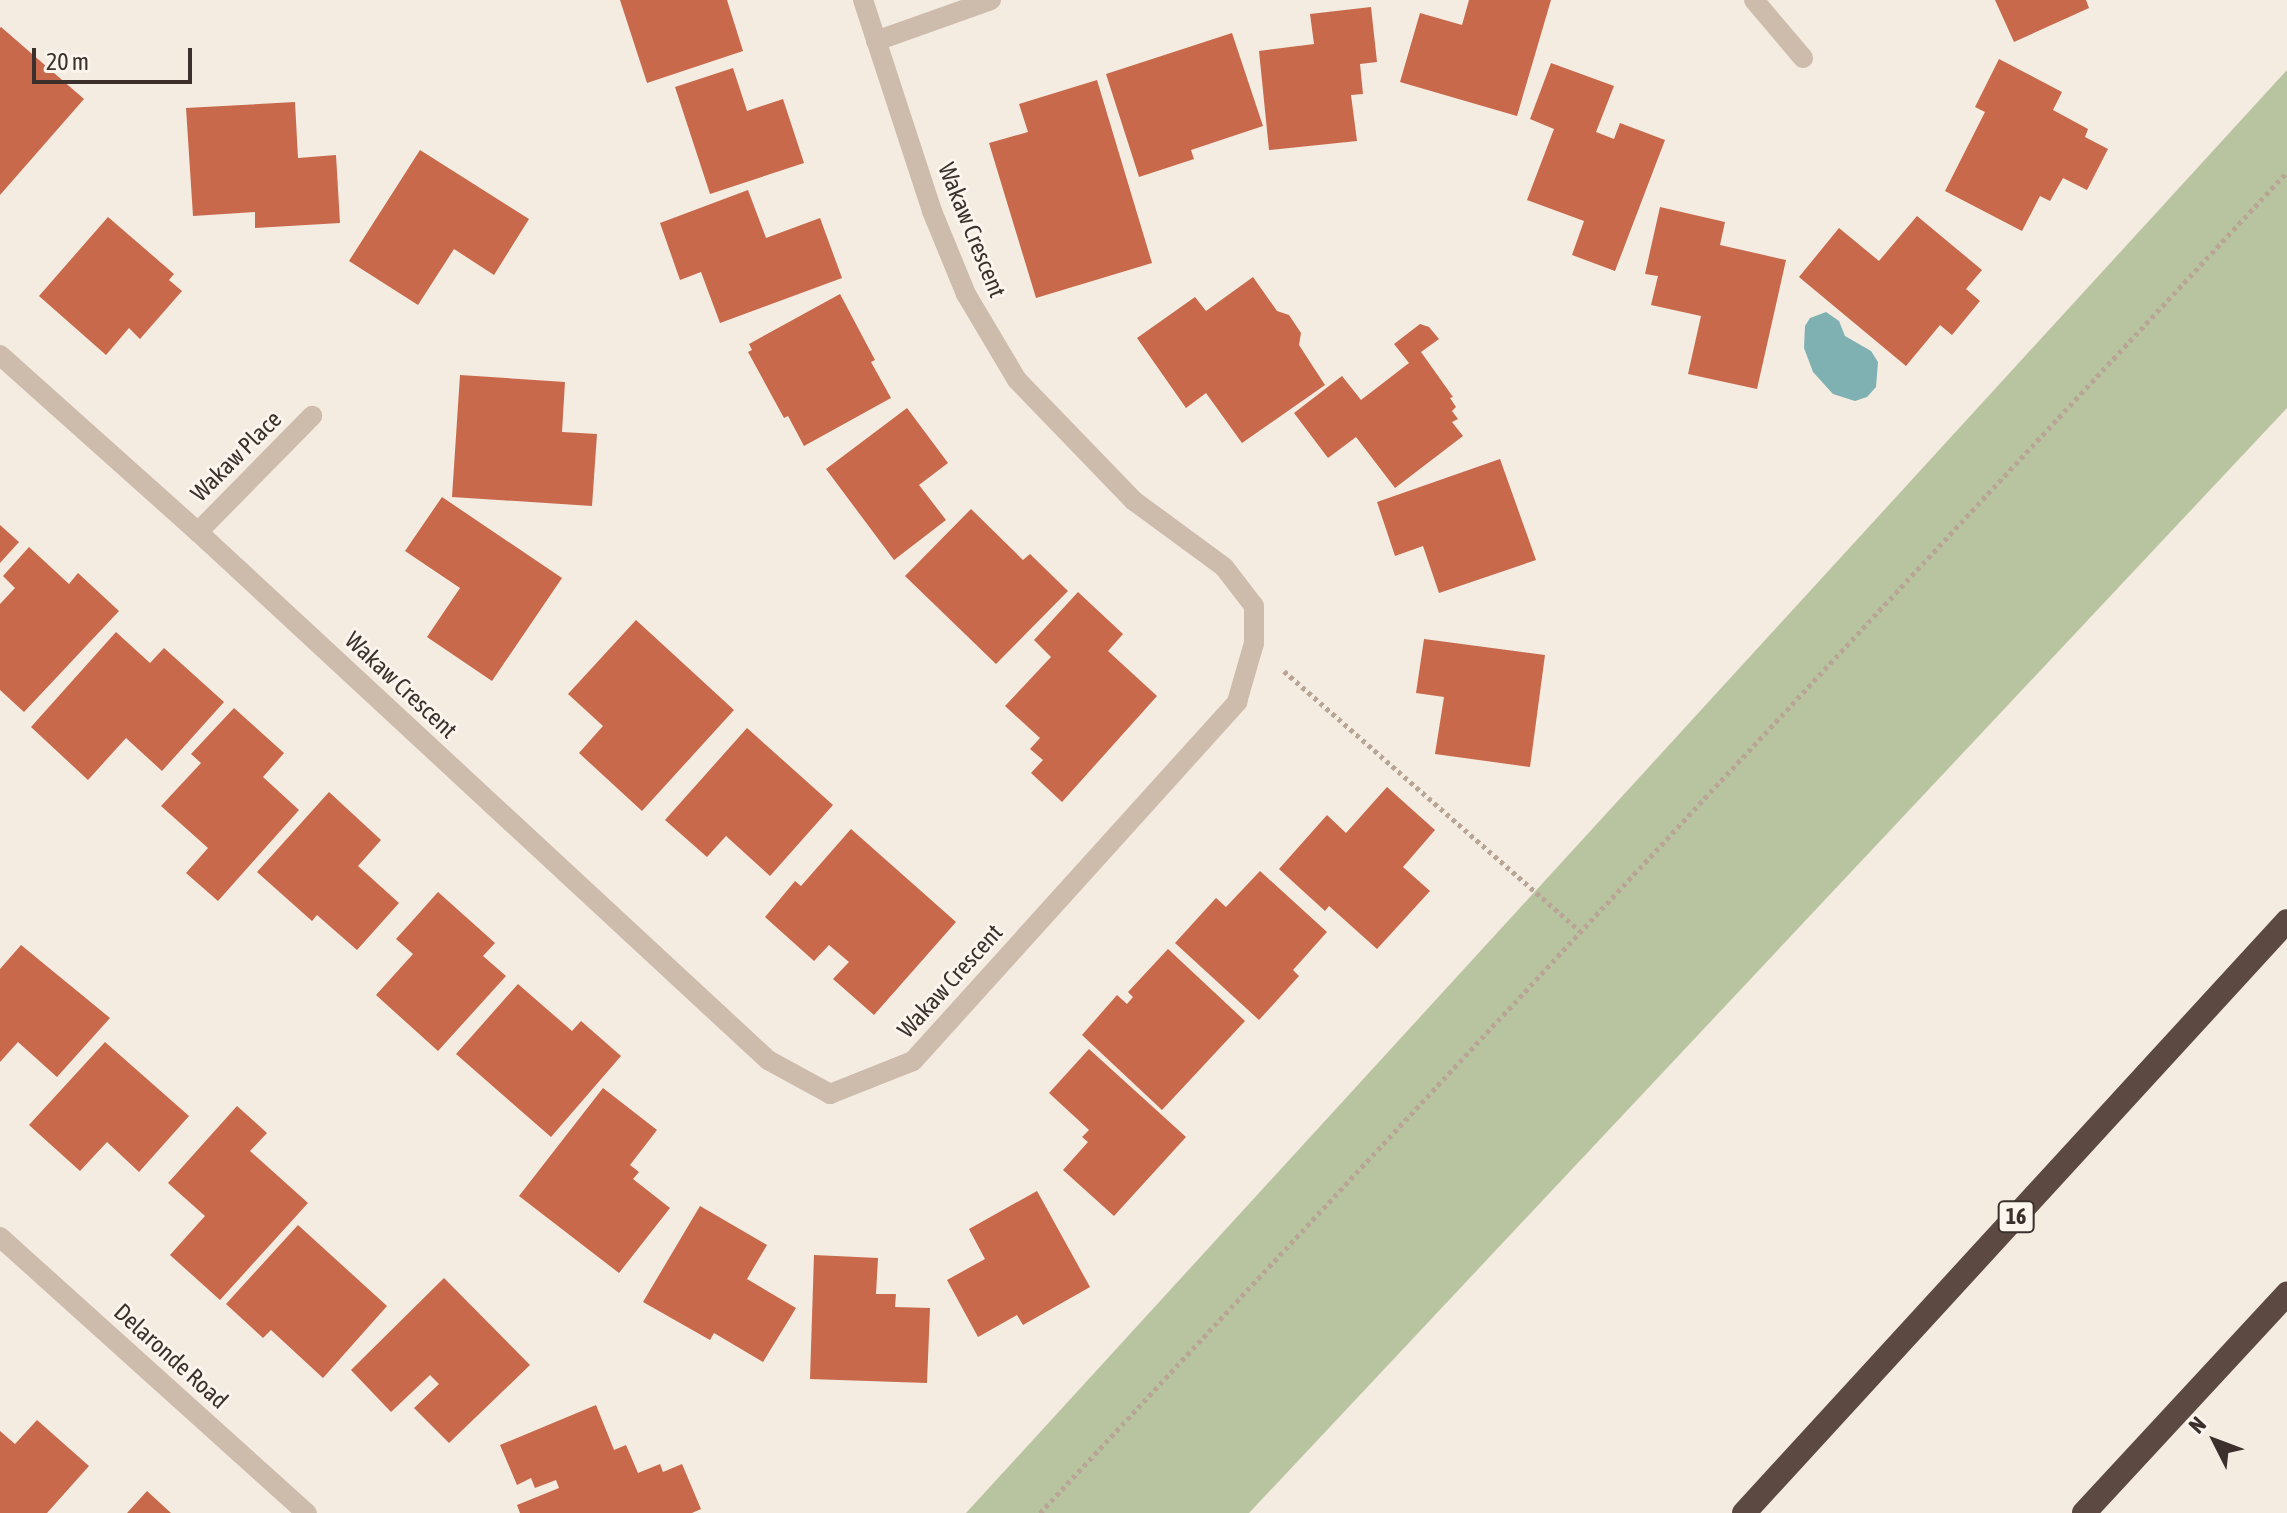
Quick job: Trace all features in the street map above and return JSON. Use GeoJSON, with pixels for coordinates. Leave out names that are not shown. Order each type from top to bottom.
{"type":"FeatureCollection","features":[{"type":"Feature","properties":{"kind":"highway","name":"16"},"geometry":{"type":"LineString","coordinates":[[1744,1513],[2287,921]]}},
{"type":"Feature","properties":{"kind":"highway"},"geometry":{"type":"LineString","coordinates":[[2084,1513],[2287,1294]]}},
{"type":"Feature","properties":{"kind":"street","name":"Wakaw Crescent"},"geometry":{"type":"LineString","coordinates":[[0,355],[198,532],[768,1060],[830,1094],[913,1061],[1237,702],[1254,643],[1254,606],[1224,567],[1134,501],[1017,380],[966,294],[932,211],[863,0]]}},
{"type":"Feature","properties":{"kind":"street"},"geometry":{"type":"LineString","coordinates":[[876,41],[991,0]]}},
{"type":"Feature","properties":{"kind":"street"},"geometry":{"type":"LineString","coordinates":[[1754,0],[1803,58]]}},
{"type":"Feature","properties":{"kind":"street","name":"Wakaw Place"},"geometry":{"type":"LineString","coordinates":[[198,532],[312,416]]}},
{"type":"Feature","properties":{"kind":"street","name":"Delaronde Road"},"geometry":{"type":"LineString","coordinates":[[0,1237],[307,1513]]}},
{"type":"Feature","properties":{"kind":"path"},"geometry":{"type":"LineString","coordinates":[[1040,1513],[2287,172]]}},
{"type":"Feature","properties":{"kind":"path"},"geometry":{"type":"LineString","coordinates":[[1254,643],[1339,722],[1579,930]]}},
{"type":"Feature","properties":{"kind":"green space"},"geometry":{"type":"Polygon","coordinates":[[[2287,70],[2287,408],[1249,1513],[966,1513],[2287,70]]]}},
{"type":"Feature","properties":{"kind":"water"},"geometry":{"type":"Polygon","coordinates":[[[1826,312],[1839,321],[1845,336],[1871,351],[1878,362],[1876,387],[1867,397],[1855,401],[1833,394],[1813,372],[1804,348],[1805,326],[1810,318],[1826,312]]]}},
{"type":"Feature","properties":{"kind":"building"},"geometry":{"type":"Polygon","coordinates":[[[620,0],[727,0],[743,51],[647,83],[620,0]]]}},
{"type":"Feature","properties":{"kind":"building"},"geometry":{"type":"Polygon","coordinates":[[[1469,0],[1551,0],[1517,116],[1400,82],[1420,13],[1462,25],[1469,0]]]}},
{"type":"Feature","properties":{"kind":"building"},"geometry":{"type":"Polygon","coordinates":[[[1995,0],[2086,0],[2089,8],[2014,42],[1995,0]]]}},
{"type":"Feature","properties":{"kind":"building"},"geometry":{"type":"Polygon","coordinates":[[[1371,7],[1377,62],[1360,64],[1363,94],[1351,95],[1357,141],[1269,150],[1259,51],[1314,44],[1310,14],[1371,7]]]}},
{"type":"Feature","properties":{"kind":"building"},"geometry":{"type":"Polygon","coordinates":[[[0,28],[84,99],[0,195],[0,28]]]}},
{"type":"Feature","properties":{"kind":"building"},"geometry":{"type":"Polygon","coordinates":[[[1232,33],[1263,126],[1191,150],[1194,159],[1139,177],[1106,74],[1232,33]]]}},
{"type":"Feature","properties":{"kind":"building"},"geometry":{"type":"Polygon","coordinates":[[[1999,59],[2062,92],[2053,110],[2088,129],[2085,137],[2108,149],[2087,190],[2063,178],[2050,201],[2040,196],[2022,231],[1945,191],[1985,112],[1975,107],[1999,59]]]}},
{"type":"Feature","properties":{"kind":"building"},"geometry":{"type":"Polygon","coordinates":[[[1551,63],[1614,86],[1596,132],[1614,139],[1620,123],[1665,140],[1615,271],[1572,255],[1584,221],[1527,200],[1554,129],[1530,119],[1551,63]]]}},
{"type":"Feature","properties":{"kind":"building"},"geometry":{"type":"Polygon","coordinates":[[[733,68],[747,111],[783,99],[804,163],[710,194],[675,87],[733,68]]]}},
{"type":"Feature","properties":{"kind":"building"},"geometry":{"type":"Polygon","coordinates":[[[1097,80],[1152,263],[1036,298],[989,143],[1028,132],[1019,104],[1097,80]]]}},
{"type":"Feature","properties":{"kind":"building"},"geometry":{"type":"Polygon","coordinates":[[[295,102],[298,158],[336,155],[340,223],[255,228],[255,212],[193,216],[186,108],[295,102]]]}},
{"type":"Feature","properties":{"kind":"building"},"geometry":{"type":"Polygon","coordinates":[[[420,150],[529,219],[494,275],[454,249],[418,305],[349,261],[420,150]]]}},
{"type":"Feature","properties":{"kind":"building"},"geometry":{"type":"Polygon","coordinates":[[[748,190],[766,238],[820,218],[842,278],[720,323],[701,272],[680,280],[660,223],[748,190]]]}},
{"type":"Feature","properties":{"kind":"building"},"geometry":{"type":"Polygon","coordinates":[[[1660,207],[1725,222],[1720,245],[1786,260],[1757,389],[1688,374],[1701,316],[1651,305],[1658,276],[1645,274],[1660,207]]]}},
{"type":"Feature","properties":{"kind":"building"},"geometry":{"type":"Polygon","coordinates":[[[1917,216],[1982,270],[1966,289],[1980,301],[1952,335],[1940,325],[1906,366],[1799,277],[1839,228],[1879,261],[1917,216]]]}},
{"type":"Feature","properties":{"kind":"building"},"geometry":{"type":"Polygon","coordinates":[[[108,217],[174,274],[169,280],[182,291],[140,339],[129,328],[106,355],[39,296],[108,217]]]}},
{"type":"Feature","properties":{"kind":"building"},"geometry":{"type":"Polygon","coordinates":[[[1253,277],[1277,311],[1289,315],[1301,333],[1299,345],[1325,385],[1242,443],[1206,393],[1186,408],[1137,338],[1195,297],[1206,311],[1253,277]]]}},
{"type":"Feature","properties":{"kind":"building"},"geometry":{"type":"Polygon","coordinates":[[[840,294],[891,398],[804,446],[788,416],[784,418],[748,352],[752,350],[749,344],[840,294]]]}},
{"type":"Feature","properties":{"kind":"building"},"geometry":{"type":"Polygon","coordinates":[[[1420,324],[1429,327],[1439,339],[1421,352],[1453,397],[1450,398],[1456,407],[1452,411],[1458,419],[1452,422],[1463,436],[1395,488],[1356,437],[1328,458],[1294,413],[1342,376],[1361,400],[1409,363],[1394,344],[1420,324]]]}},
{"type":"Feature","properties":{"kind":"building"},"geometry":{"type":"Polygon","coordinates":[[[460,375],[565,382],[562,432],[597,434],[592,506],[452,497],[460,375]]]}},
{"type":"Feature","properties":{"kind":"building"},"geometry":{"type":"Polygon","coordinates":[[[907,408],[948,463],[919,485],[946,520],[894,560],[826,469],[907,408]]]}},
{"type":"Feature","properties":{"kind":"building"},"geometry":{"type":"Polygon","coordinates":[[[1500,459],[1536,560],[1439,593],[1423,546],[1395,556],[1377,502],[1500,459]]]}},
{"type":"Feature","properties":{"kind":"building"},"geometry":{"type":"Polygon","coordinates":[[[442,497],[562,578],[492,681],[427,637],[460,588],[405,551],[442,497]]]}},
{"type":"Feature","properties":{"kind":"building"},"geometry":{"type":"Polygon","coordinates":[[[971,509],[1023,560],[1030,554],[1068,591],[996,664],[905,576],[971,509]]]}},
{"type":"Feature","properties":{"kind":"building"},"geometry":{"type":"Polygon","coordinates":[[[0,525],[19,542],[0,563],[0,525]]]}},
{"type":"Feature","properties":{"kind":"building"},"geometry":{"type":"Polygon","coordinates":[[[29,547],[69,584],[78,573],[119,611],[24,712],[0,690],[0,604],[15,588],[3,576],[29,547]]]}},
{"type":"Feature","properties":{"kind":"building"},"geometry":{"type":"Polygon","coordinates":[[[1078,592],[1123,634],[1108,651],[1157,696],[1062,802],[1031,773],[1043,760],[1030,749],[1040,738],[1005,706],[1051,657],[1034,640],[1078,592]]]}},
{"type":"Feature","properties":{"kind":"building"},"geometry":{"type":"Polygon","coordinates":[[[636,620],[734,710],[642,811],[579,753],[603,726],[568,694],[636,620]]]}},
{"type":"Feature","properties":{"kind":"building"},"geometry":{"type":"Polygon","coordinates":[[[116,632],[150,663],[164,648],[224,702],[162,771],[126,738],[88,780],[31,727],[116,632]]]}},
{"type":"Feature","properties":{"kind":"building"},"geometry":{"type":"Polygon","coordinates":[[[1424,639],[1545,655],[1530,767],[1435,754],[1444,697],[1416,693],[1424,639]]]}},
{"type":"Feature","properties":{"kind":"building"},"geometry":{"type":"Polygon","coordinates":[[[234,708],[284,753],[263,777],[299,810],[218,901],[186,873],[208,848],[161,806],[201,763],[191,754],[234,708]]]}},
{"type":"Feature","properties":{"kind":"building"},"geometry":{"type":"Polygon","coordinates":[[[747,728],[833,805],[770,876],[726,836],[707,857],[665,820],[747,728]]]}},
{"type":"Feature","properties":{"kind":"building"},"geometry":{"type":"Polygon","coordinates":[[[1387,787],[1435,830],[1403,867],[1430,891],[1377,949],[1329,906],[1325,911],[1279,869],[1327,815],[1346,833],[1387,787]]]}},
{"type":"Feature","properties":{"kind":"building"},"geometry":{"type":"Polygon","coordinates":[[[329,792],[381,840],[358,866],[399,903],[357,950],[317,915],[312,921],[257,872],[329,792]]]}},
{"type":"Feature","properties":{"kind":"building"},"geometry":{"type":"Polygon","coordinates":[[[851,829],[956,922],[874,1015],[833,979],[849,962],[829,945],[814,961],[765,917],[795,881],[801,886],[851,829]]]}},
{"type":"Feature","properties":{"kind":"building"},"geometry":{"type":"Polygon","coordinates":[[[1260,871],[1327,932],[1293,970],[1299,976],[1259,1020],[1175,943],[1216,898],[1226,907],[1260,871]]]}},
{"type":"Feature","properties":{"kind":"building"},"geometry":{"type":"Polygon","coordinates":[[[438,892],[495,943],[483,956],[506,976],[438,1051],[376,995],[413,954],[396,939],[438,892]]]}},
{"type":"Feature","properties":{"kind":"building"},"geometry":{"type":"Polygon","coordinates":[[[21,945],[110,1018],[57,1077],[18,1042],[0,1062],[0,969],[21,945]]]}},
{"type":"Feature","properties":{"kind":"building"},"geometry":{"type":"Polygon","coordinates":[[[1168,949],[1245,1021],[1162,1110],[1082,1035],[1117,995],[1127,1004],[1133,997],[1128,992],[1168,949]]]}},
{"type":"Feature","properties":{"kind":"building"},"geometry":{"type":"Polygon","coordinates":[[[518,984],[572,1031],[581,1021],[621,1056],[551,1137],[456,1054],[518,984]]]}},
{"type":"Feature","properties":{"kind":"building"},"geometry":{"type":"Polygon","coordinates":[[[105,1042],[189,1116],[139,1172],[107,1142],[80,1171],[29,1125],[105,1042]]]}},
{"type":"Feature","properties":{"kind":"building"},"geometry":{"type":"Polygon","coordinates":[[[1089,1049],[1186,1137],[1114,1216],[1063,1170],[1088,1142],[1082,1137],[1089,1130],[1049,1093],[1089,1049]]]}},
{"type":"Feature","properties":{"kind":"building"},"geometry":{"type":"Polygon","coordinates":[[[603,1088],[657,1130],[630,1165],[639,1172],[633,1179],[670,1208],[619,1273],[519,1196],[603,1088]]]}},
{"type":"Feature","properties":{"kind":"building"},"geometry":{"type":"Polygon","coordinates":[[[237,1106],[267,1133],[250,1151],[308,1203],[220,1300],[170,1255],[205,1216],[168,1183],[237,1106]]]}},
{"type":"Feature","properties":{"kind":"building"},"geometry":{"type":"Polygon","coordinates":[[[1037,1191],[1090,1287],[1023,1325],[1017,1315],[978,1337],[947,1280],[985,1259],[969,1229],[1037,1191]]]}},
{"type":"Feature","properties":{"kind":"building"},"geometry":{"type":"Polygon","coordinates":[[[700,1206],[767,1245],[747,1279],[796,1308],[763,1362],[714,1333],[710,1340],[643,1302],[700,1206]]]}},
{"type":"Feature","properties":{"kind":"building"},"geometry":{"type":"Polygon","coordinates":[[[298,1225],[387,1306],[323,1378],[271,1330],[263,1338],[226,1304],[298,1225]]]}},
{"type":"Feature","properties":{"kind":"building"},"geometry":{"type":"Polygon","coordinates":[[[814,1255],[878,1258],[876,1294],[896,1294],[895,1307],[930,1308],[927,1383],[810,1379],[814,1255]]]}},
{"type":"Feature","properties":{"kind":"building"},"geometry":{"type":"Polygon","coordinates":[[[444,1278],[530,1365],[449,1443],[414,1408],[439,1384],[430,1375],[391,1412],[351,1370],[444,1278]]]}},
{"type":"Feature","properties":{"kind":"building"},"geometry":{"type":"Polygon","coordinates":[[[596,1405],[614,1450],[626,1445],[638,1473],[660,1464],[663,1472],[682,1464],[701,1509],[692,1513],[520,1513],[517,1505],[559,1488],[556,1480],[535,1488],[531,1478],[517,1485],[500,1445],[596,1405]]]}},
{"type":"Feature","properties":{"kind":"building"},"geometry":{"type":"Polygon","coordinates":[[[37,1420],[89,1466],[47,1513],[0,1513],[0,1431],[15,1444],[37,1420]]]}},
{"type":"Feature","properties":{"kind":"building"},"geometry":{"type":"Polygon","coordinates":[[[147,1491],[171,1513],[127,1513],[147,1491]]]}}]}
